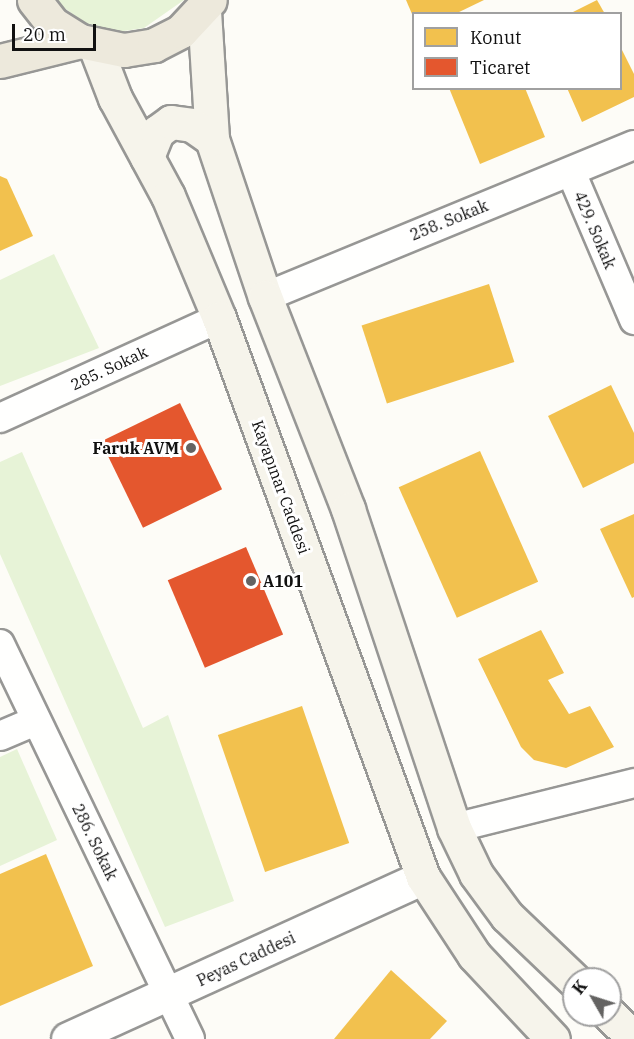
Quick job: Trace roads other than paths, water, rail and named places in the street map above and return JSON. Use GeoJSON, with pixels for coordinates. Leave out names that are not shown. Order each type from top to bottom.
{"type":"FeatureCollection","features":[{"type":"Feature","properties":{"kind":"main road"},"geometry":{"type":"LineString","coordinates":[[34,0],[53,24],[87,43],[124,50],[154,45],[207,5]]}},
{"type":"Feature","properties":{"kind":"main road"},"geometry":{"type":"LineString","coordinates":[[207,5],[212,139],[265,297],[348,509],[454,828],[476,874],[507,916],[562,969]]}},
{"type":"Feature","properties":{"kind":"main road"},"geometry":{"type":"LineString","coordinates":[[0,61],[87,43]]}},
{"type":"Feature","properties":{"kind":"main road","name":"Kayapınar Caddesi"},"geometry":{"type":"LineString","coordinates":[[87,43],[147,157],[219,318],[423,877],[474,955],[553,1039]]}},
{"type":"Feature","properties":{"kind":"main road"},"geometry":{"type":"LineString","coordinates":[[147,157],[157,132],[171,122],[192,125],[212,139]]}},
{"type":"Feature","properties":{"kind":"main road"},"geometry":{"type":"LineString","coordinates":[[622,1026],[634,1038]]}},
{"type":"Feature","properties":{"kind":"street","name":"258. Sokak"},"geometry":{"type":"LineString","coordinates":[[265,297],[634,145]]}},
{"type":"Feature","properties":{"kind":"street","name":"429. Sokak"},"geometry":{"type":"LineString","coordinates":[[571,172],[634,320]]}},
{"type":"Feature","properties":{"kind":"street","name":"285. Sokak"},"geometry":{"type":"LineString","coordinates":[[0,418],[219,318]]}},
{"type":"Feature","properties":{"kind":"street","name":"286. Sokak"},"geometry":{"type":"LineString","coordinates":[[0,644],[190,1039]]}},
{"type":"Feature","properties":{"kind":"street"},"geometry":{"type":"LineString","coordinates":[[0,736],[36,721]]}},
{"type":"Feature","properties":{"kind":"street"},"geometry":{"type":"LineString","coordinates":[[454,828],[634,783]]}},
{"type":"Feature","properties":{"kind":"street","name":"Peyas Caddesi"},"geometry":{"type":"LineString","coordinates":[[68,1039],[169,995],[423,877]]}},
{"type":"Feature","properties":{"kind":"place","name":"Faruk AVM"},"geometry":{"type":"Point","coordinates":[191,448]}},
{"type":"Feature","properties":{"kind":"place","name":"A101"},"geometry":{"type":"Point","coordinates":[251,581]}}]}
